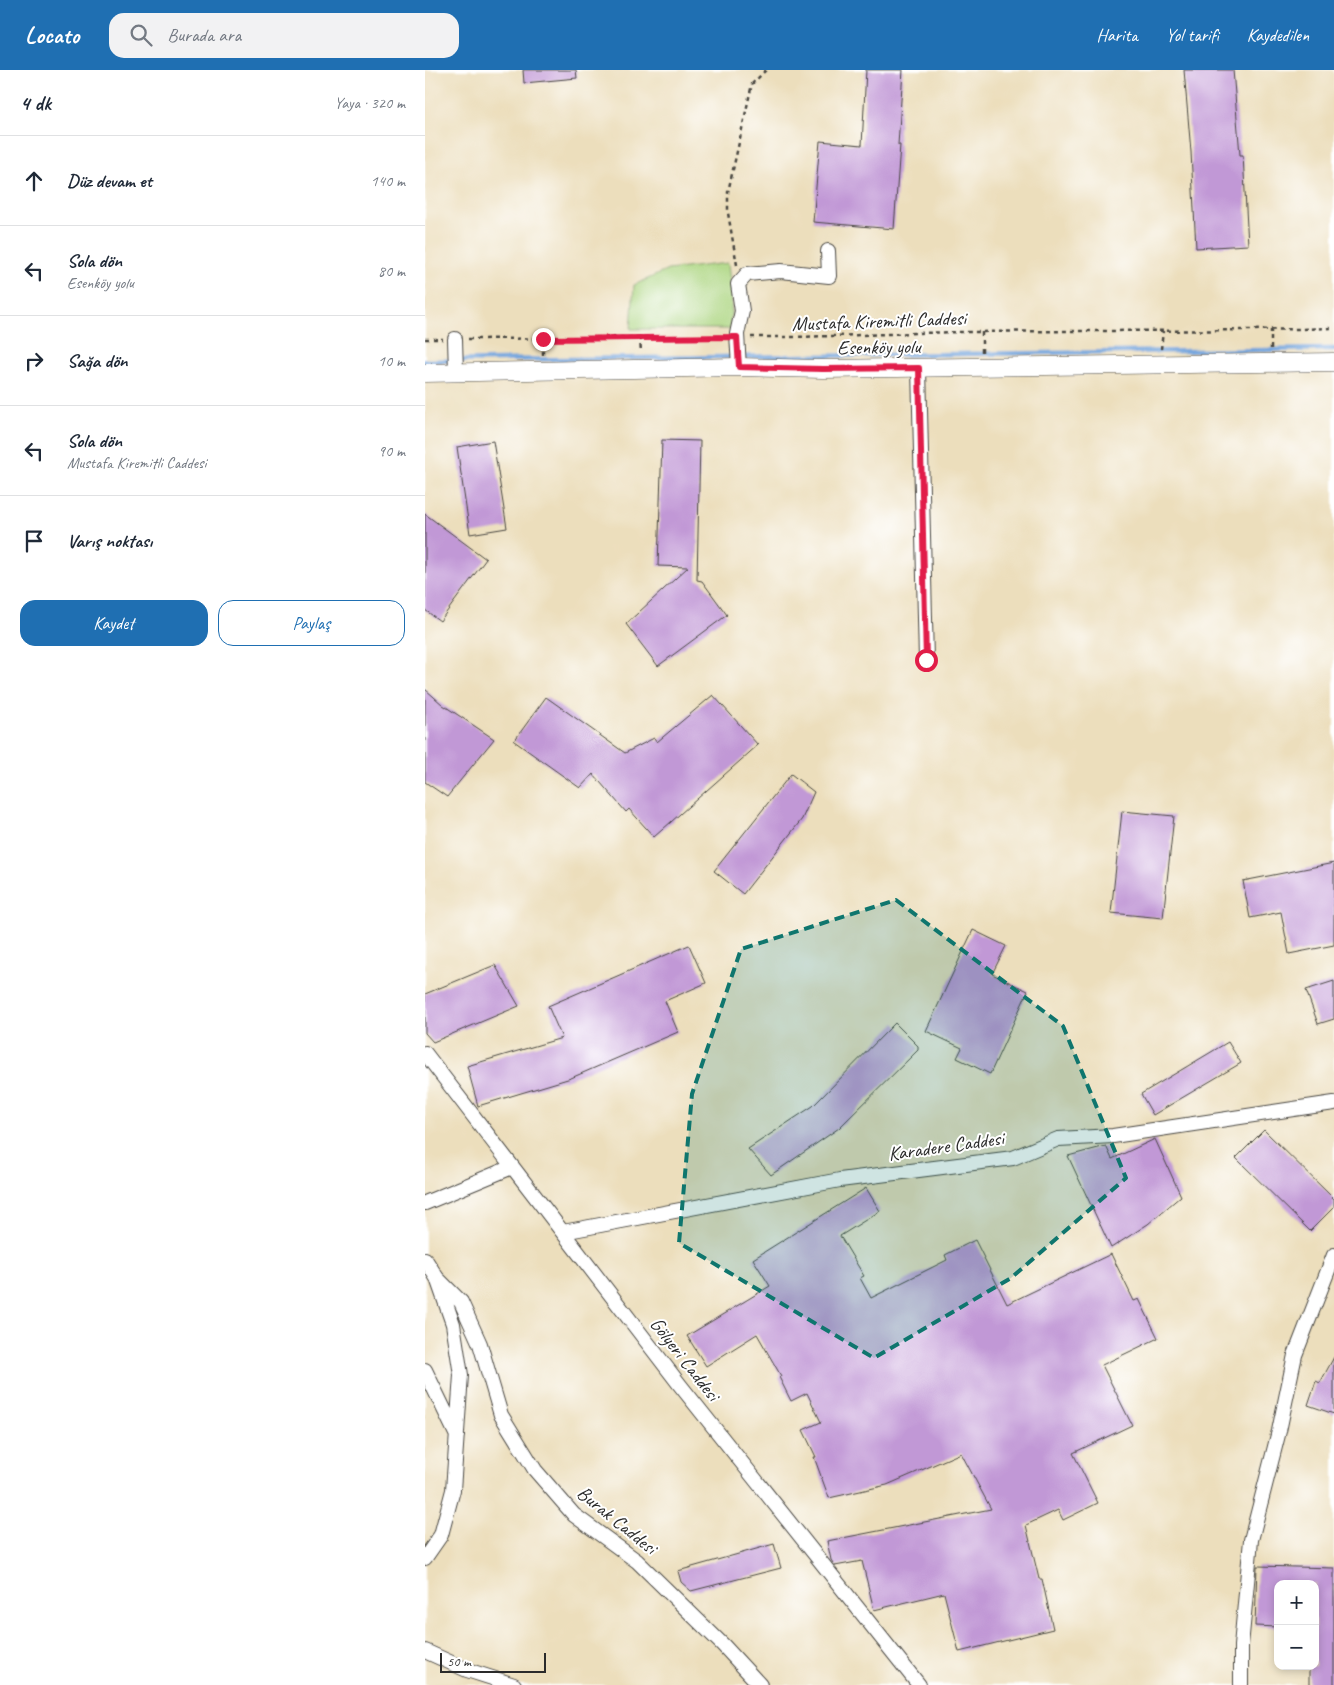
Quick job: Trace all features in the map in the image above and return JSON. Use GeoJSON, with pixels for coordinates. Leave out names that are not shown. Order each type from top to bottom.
{"type":"FeatureCollection","features":[{"type":"Feature","properties":{"kind":"street"},"geometry":{"type":"LineString","coordinates":[[738,354],[742,311],[738,284],[747,274],[781,272],[829,276],[828,251]]}},
{"type":"Feature","properties":{"kind":"street"},"geometry":{"type":"LineString","coordinates":[[455,339],[456,364]]}},
{"type":"Feature","properties":{"kind":"street","name":"Esenköy yolu"},"geometry":{"type":"LineString","coordinates":[[425,373],[456,364],[738,354],[823,369],[1334,362]]}},
{"type":"Feature","properties":{"kind":"street"},"geometry":{"type":"LineString","coordinates":[[919,368],[926,660]]}},
{"type":"Feature","properties":{"kind":"street","name":"Gölyeri Caddesi"},"geometry":{"type":"LineString","coordinates":[[425,1053],[680,1385],[919,1685]]}},
{"type":"Feature","properties":{"kind":"street","name":"Karadere Caddesi"},"geometry":{"type":"LineString","coordinates":[[563,1232],[840,1180],[1013,1158],[1058,1139],[1113,1136],[1334,1103]]}},
{"type":"Feature","properties":{"kind":"street"},"geometry":{"type":"LineString","coordinates":[[425,1203],[512,1167]]}},
{"type":"Feature","properties":{"kind":"street"},"geometry":{"type":"LineString","coordinates":[[1241,1685],[1241,1646],[1251,1540],[1279,1431],[1295,1355],[1334,1255]]}},
{"type":"Feature","properties":{"kind":"street","name":"Burak Caddesi"},"geometry":{"type":"LineString","coordinates":[[425,1259],[437,1278],[461,1302],[480,1344],[501,1415],[535,1470],[573,1515],[637,1561],[760,1685]]}},
{"type":"Feature","properties":{"kind":"street"},"geometry":{"type":"LineString","coordinates":[[425,1558],[441,1535],[453,1490],[461,1375],[453,1324],[437,1278]]}},
{"type":"Feature","properties":{"kind":"street"},"geometry":{"type":"LineString","coordinates":[[425,1370],[457,1437]]}},
{"type":"Feature","properties":{"kind":"street"},"geometry":{"type":"LineString","coordinates":[[425,1651],[467,1670],[514,1685]]}},
{"type":"Feature","properties":{"kind":"path"},"geometry":{"type":"LineString","coordinates":[[738,284],[728,213],[728,192],[752,84],[765,70]]}},
{"type":"Feature","properties":{"kind":"path","name":"Mustafa Kiremitli Caddesi"},"geometry":{"type":"LineString","coordinates":[[425,339],[640,337],[738,354],[810,337],[982,332],[1334,328]]}},
{"type":"Feature","properties":{"kind":"path"},"geometry":{"type":"LineString","coordinates":[[1271,330],[1271,343]]}},
{"type":"Feature","properties":{"kind":"path"},"geometry":{"type":"LineString","coordinates":[[1161,345],[1163,331]]}},
{"type":"Feature","properties":{"kind":"path"},"geometry":{"type":"LineString","coordinates":[[982,332],[982,347]]}},
{"type":"Feature","properties":{"kind":"path"},"geometry":{"type":"LineString","coordinates":[[640,337],[641,352]]}},
{"type":"Feature","properties":{"kind":"path"},"geometry":{"type":"LineString","coordinates":[[543,339],[543,353]]}},
{"type":"Feature","properties":{"kind":"highlighted area"},"geometry":{"type":"Polygon","coordinates":[[[896,900],[1063,1026],[1126,1178],[1011,1278],[874,1358],[679,1243],[692,1094],[741,949],[896,900]]]}},
{"type":"Feature","properties":{"kind":"green space"},"geometry":{"type":"Polygon","coordinates":[[[728,263],[732,300],[730,329],[631,329],[634,285],[668,270],[728,263]]]}},
{"type":"Feature","properties":{"kind":"building"},"geometry":{"type":"Polygon","coordinates":[[[523,70],[576,70],[577,78],[524,83],[523,70]]]}},
{"type":"Feature","properties":{"kind":"building"},"geometry":{"type":"Polygon","coordinates":[[[866,70],[903,70],[894,229],[813,222],[820,141],[862,145],[866,70]]]}},
{"type":"Feature","properties":{"kind":"building"},"geometry":{"type":"Polygon","coordinates":[[[1184,70],[1233,70],[1240,155],[1243,155],[1248,245],[1196,248],[1184,70]]]}},
{"type":"Feature","properties":{"kind":"building"},"geometry":{"type":"Polygon","coordinates":[[[662,440],[700,441],[697,580],[702,581],[727,615],[658,666],[626,624],[688,567],[658,566],[662,440]]]}},
{"type":"Feature","properties":{"kind":"building"},"geometry":{"type":"Polygon","coordinates":[[[493,441],[507,528],[470,534],[457,447],[493,441]]]}},
{"type":"Feature","properties":{"kind":"building"},"geometry":{"type":"Polygon","coordinates":[[[425,514],[486,559],[440,621],[425,610],[425,514]]]}},
{"type":"Feature","properties":{"kind":"building"},"geometry":{"type":"Polygon","coordinates":[[[425,689],[443,705],[494,739],[447,797],[425,782],[425,689]]]}},
{"type":"Feature","properties":{"kind":"building"},"geometry":{"type":"Polygon","coordinates":[[[713,695],[758,745],[654,837],[629,809],[626,812],[593,774],[580,788],[514,741],[546,697],[625,753],[654,738],[657,742],[713,695]]]}},
{"type":"Feature","properties":{"kind":"building"},"geometry":{"type":"Polygon","coordinates":[[[791,774],[814,792],[802,819],[743,894],[714,871],[791,774]]]}},
{"type":"Feature","properties":{"kind":"building"},"geometry":{"type":"Polygon","coordinates":[[[1122,811],[1174,816],[1163,918],[1111,913],[1122,811]]]}},
{"type":"Feature","properties":{"kind":"building"},"geometry":{"type":"Polygon","coordinates":[[[1334,863],[1334,945],[1289,954],[1281,912],[1250,918],[1243,881],[1334,863]]]}},
{"type":"Feature","properties":{"kind":"building"},"geometry":{"type":"Polygon","coordinates":[[[973,930],[1006,946],[992,974],[1028,991],[990,1074],[957,1058],[962,1048],[926,1031],[973,930]]]}},
{"type":"Feature","properties":{"kind":"building"},"geometry":{"type":"Polygon","coordinates":[[[689,945],[706,983],[665,1001],[678,1032],[571,1078],[478,1106],[467,1066],[562,1038],[548,1006],[689,945]]]}},
{"type":"Feature","properties":{"kind":"building"},"geometry":{"type":"Polygon","coordinates":[[[495,965],[519,1006],[433,1042],[425,1033],[425,994],[495,965]]]}},
{"type":"Feature","properties":{"kind":"building"},"geometry":{"type":"Polygon","coordinates":[[[1334,981],[1334,1019],[1318,1024],[1306,990],[1334,981]]]}},
{"type":"Feature","properties":{"kind":"building"},"geometry":{"type":"Polygon","coordinates":[[[895,1023],[918,1046],[918,1050],[839,1128],[771,1175],[748,1149],[813,1106],[895,1023]]]}},
{"type":"Feature","properties":{"kind":"building"},"geometry":{"type":"Polygon","coordinates":[[[1228,1042],[1241,1063],[1153,1115],[1141,1094],[1228,1042]]]}},
{"type":"Feature","properties":{"kind":"building"},"geometry":{"type":"Polygon","coordinates":[[[1264,1130],[1334,1199],[1334,1207],[1310,1231],[1236,1158],[1264,1130]]]}},
{"type":"Feature","properties":{"kind":"building"},"geometry":{"type":"Polygon","coordinates":[[[1155,1139],[1181,1196],[1148,1224],[1111,1248],[1068,1156],[1106,1146],[1112,1159],[1155,1139]]]}},
{"type":"Feature","properties":{"kind":"building"},"geometry":{"type":"Polygon","coordinates":[[[866,1188],[880,1211],[840,1236],[864,1276],[860,1278],[871,1298],[947,1260],[945,1255],[975,1240],[1007,1304],[1111,1254],[1134,1301],[1139,1299],[1158,1338],[1102,1365],[1132,1425],[1073,1453],[1098,1503],[1063,1520],[1058,1510],[1026,1525],[1039,1579],[1042,1579],[1053,1629],[959,1652],[944,1593],[874,1610],[862,1561],[835,1566],[831,1560],[827,1541],[991,1509],[961,1453],[887,1485],[829,1498],[814,1457],[816,1457],[803,1430],[821,1422],[807,1393],[791,1401],[779,1377],[781,1376],[757,1334],[706,1366],[687,1336],[770,1286],[753,1259],[866,1188]]]}},
{"type":"Feature","properties":{"kind":"building"},"geometry":{"type":"Polygon","coordinates":[[[1334,1357],[1334,1414],[1308,1405],[1316,1381],[1320,1383],[1334,1357]]]}},
{"type":"Feature","properties":{"kind":"building"},"geometry":{"type":"Polygon","coordinates":[[[774,1544],[781,1568],[691,1591],[681,1582],[678,1571],[774,1544]]]}},
{"type":"Feature","properties":{"kind":"building"},"geometry":{"type":"Polygon","coordinates":[[[1257,1566],[1334,1568],[1334,1685],[1309,1685],[1309,1670],[1319,1670],[1319,1580],[1274,1580],[1274,1627],[1255,1626],[1257,1566]]]}},
{"type":"Feature","properties":{"kind":"waterway"},"geometry":{"type":"LineString","coordinates":[[425,361],[1334,349]]}},
{"type":"Feature","properties":{"kind":"route"},"geometry":{"type":"LineString","coordinates":[[543,339],[737,337],[739,367],[823,369],[919,368],[926,660]]}}]}
